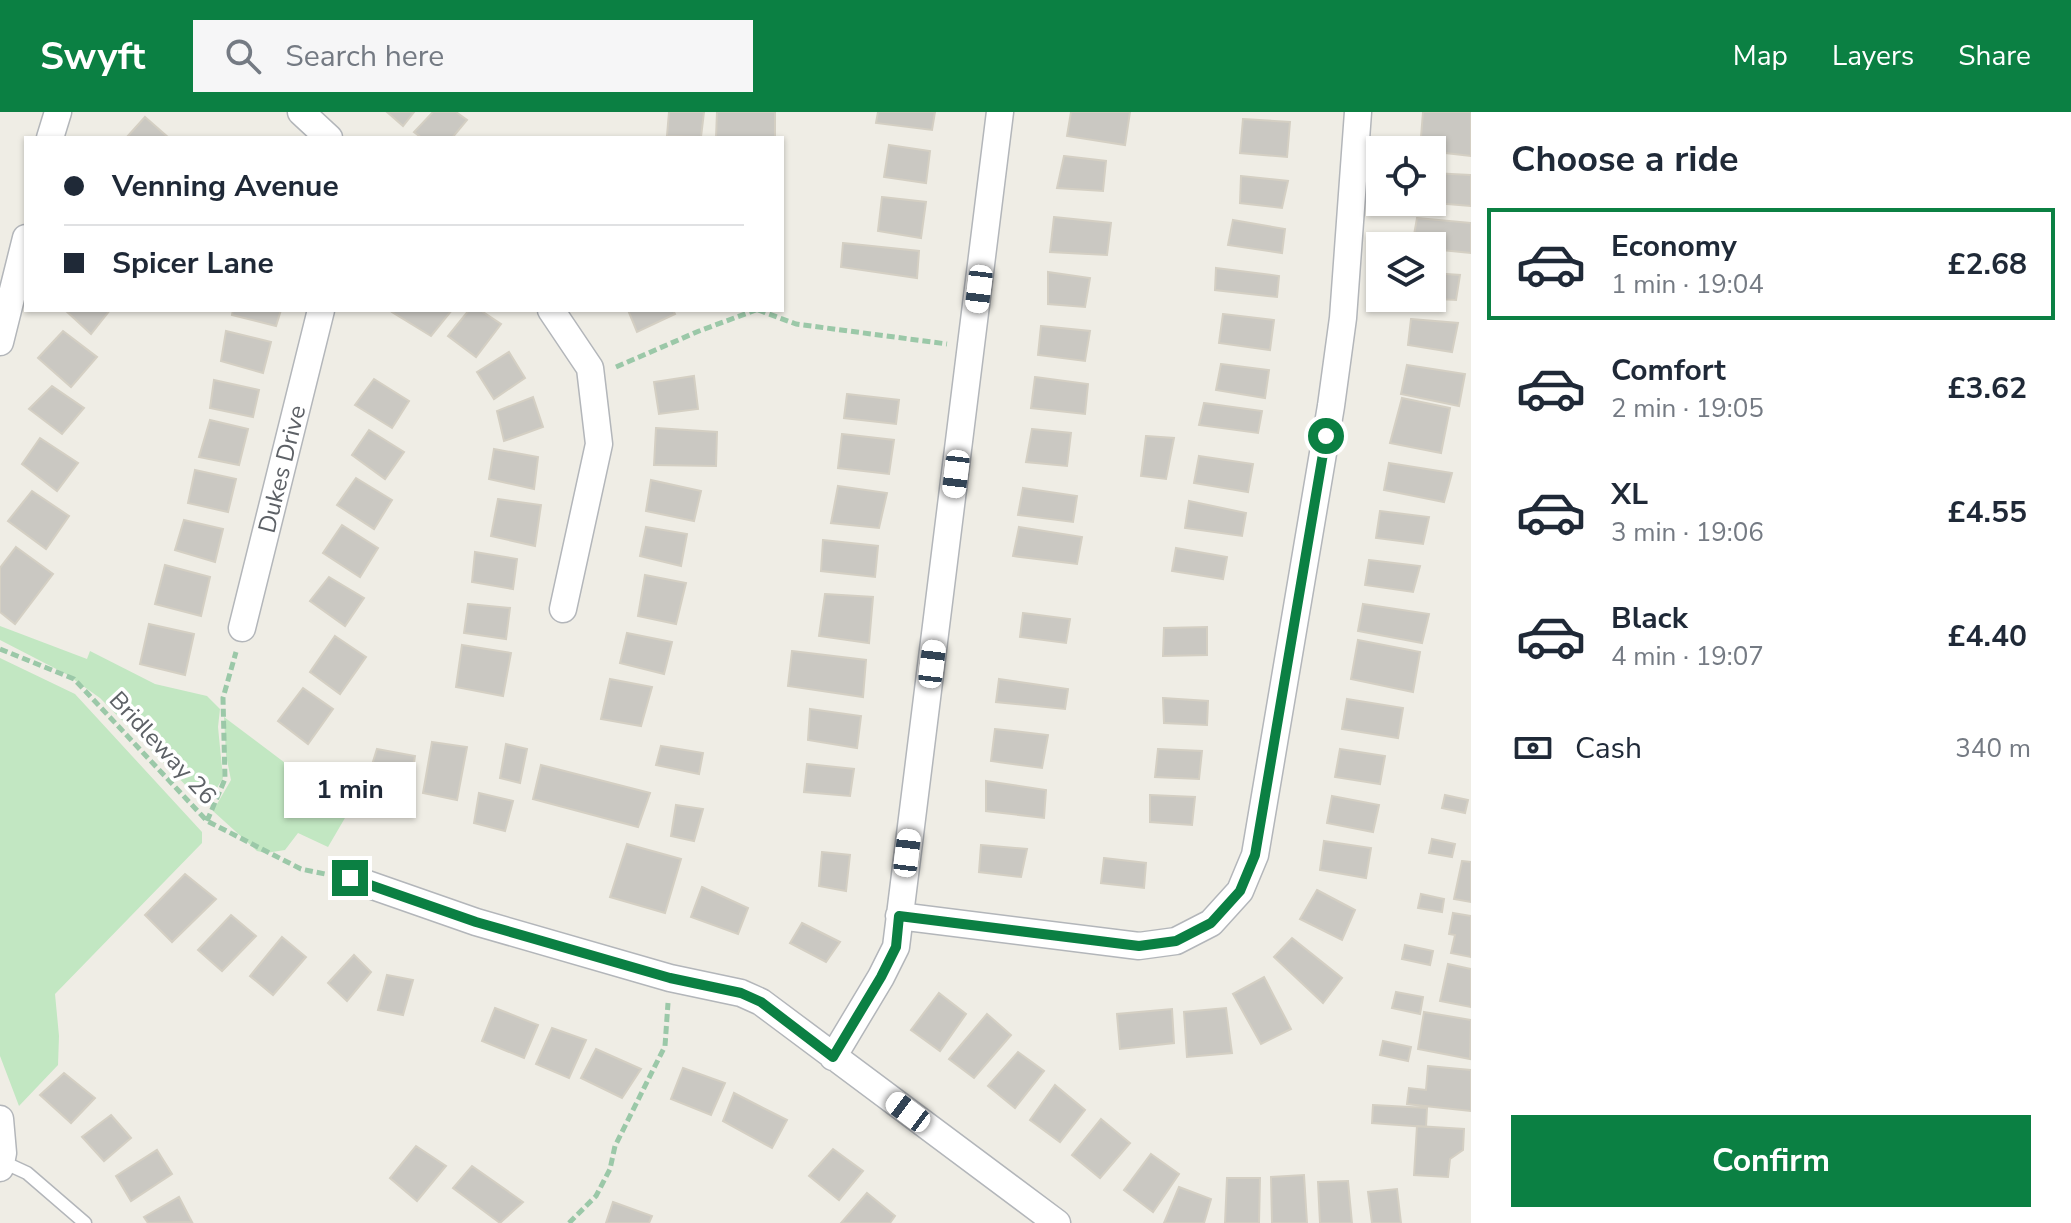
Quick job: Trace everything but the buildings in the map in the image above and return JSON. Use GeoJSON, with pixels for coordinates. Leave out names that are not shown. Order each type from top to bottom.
{"type":"FeatureCollection","features":[{"type":"Feature","properties":{"kind":"street"},"geometry":{"type":"LineString","coordinates":[[51,136],[58,112]]}},
{"type":"Feature","properties":{"kind":"street"},"geometry":{"type":"LineString","coordinates":[[301,112],[327,136]]}},
{"type":"Feature","properties":{"kind":"street"},"geometry":{"type":"LineString","coordinates":[[833,1057],[896,947],[1000,112]]}},
{"type":"Feature","properties":{"kind":"street"},"geometry":{"type":"LineString","coordinates":[[899,916],[1139,946],[1176,941],[1211,923],[1240,891],[1255,855],[1331,406],[1343,318],[1358,112]]}},
{"type":"Feature","properties":{"kind":"street"},"geometry":{"type":"LineString","coordinates":[[0,342],[24,246]]}},
{"type":"Feature","properties":{"kind":"street","name":"Dukes Drive"},"geometry":{"type":"LineString","coordinates":[[242,628],[321,312]]}},
{"type":"Feature","properties":{"kind":"street"},"geometry":{"type":"LineString","coordinates":[[552,312],[590,368],[599,444],[563,609]]}},
{"type":"Feature","properties":{"kind":"street"},"geometry":{"type":"LineString","coordinates":[[350,878],[476,922],[670,978],[741,993],[761,1002],[1057,1223]]}},
{"type":"Feature","properties":{"kind":"street"},"geometry":{"type":"LineString","coordinates":[[0,1119],[1,1164]]}},
{"type":"Feature","properties":{"kind":"lane"},"geometry":{"type":"LineString","coordinates":[[1,1164],[27,1173],[85,1223]]}},
{"type":"Feature","properties":{"kind":"path"},"geometry":{"type":"LineString","coordinates":[[591,378],[751,312]]}},
{"type":"Feature","properties":{"kind":"path"},"geometry":{"type":"LineString","coordinates":[[763,312],[796,324],[972,348]]}},
{"type":"Feature","properties":{"kind":"path"},"geometry":{"type":"LineString","coordinates":[[207,821],[225,779],[223,698],[242,628]]}},
{"type":"Feature","properties":{"kind":"path","name":"Bridleway 26"},"geometry":{"type":"LineString","coordinates":[[0,649],[74,679],[207,821],[301,869],[350,878]]}},
{"type":"Feature","properties":{"kind":"path"},"geometry":{"type":"LineString","coordinates":[[569,1223],[596,1196],[610,1169],[615,1146],[665,1046],[670,978]]}},
{"type":"Feature","properties":{"kind":"green space"},"geometry":{"type":"Polygon","coordinates":[[[0,626],[87,659],[90,651],[155,684],[207,696],[220,709],[218,727],[223,778],[206,806],[100,698],[66,674],[0,640],[0,626]]]}},
{"type":"Feature","properties":{"kind":"green space"},"geometry":{"type":"Polygon","coordinates":[[[0,658],[75,694],[202,832],[202,843],[55,994],[58,1065],[19,1106],[0,1056],[0,658]]]}},
{"type":"Feature","properties":{"kind":"green space"},"geometry":{"type":"Polygon","coordinates":[[[224,717],[349,811],[328,847],[298,833],[285,850],[257,851],[213,811],[231,780],[224,717]]]}},
{"type":"Feature","properties":{"kind":"route"},"geometry":{"type":"LineString","coordinates":[[350,878],[476,922],[670,978],[741,993],[761,1002],[833,1057],[896,947],[899,916],[1139,946],[1176,941],[1211,923],[1240,891],[1255,855],[1326,436]]}}]}
